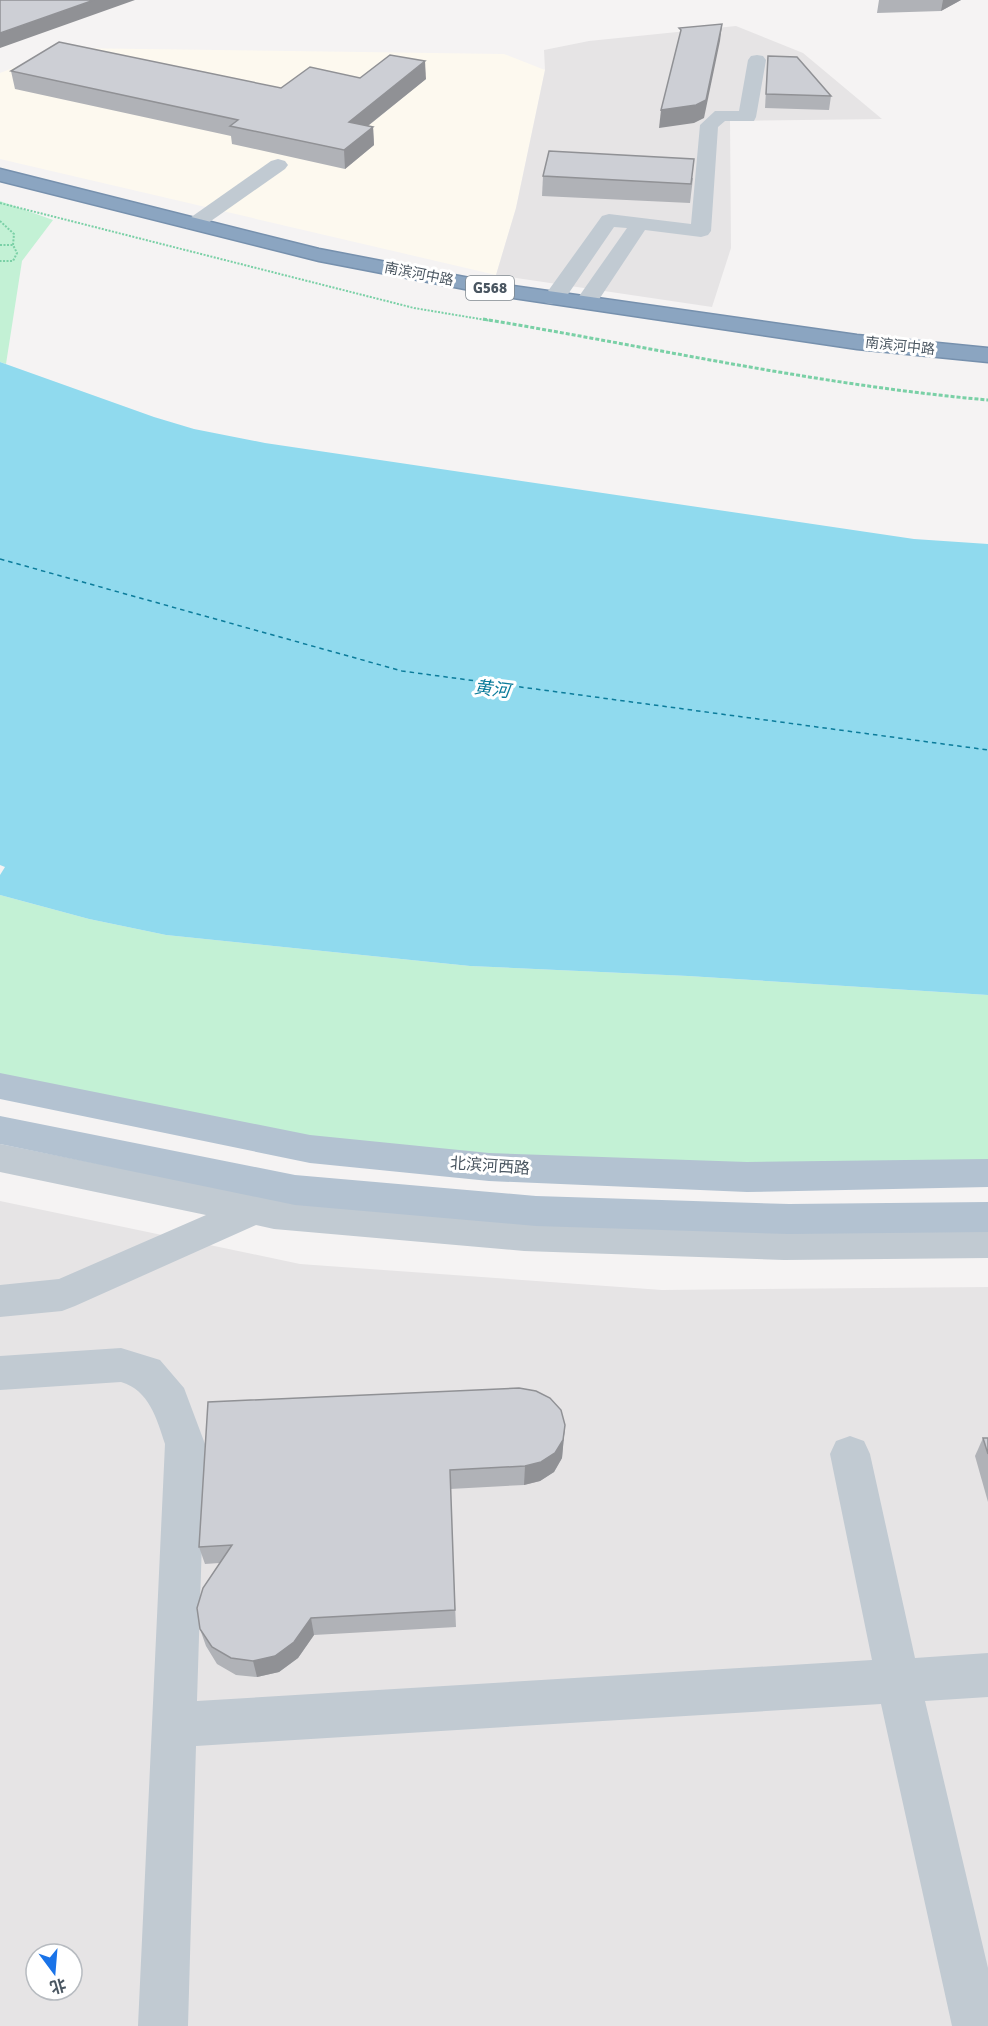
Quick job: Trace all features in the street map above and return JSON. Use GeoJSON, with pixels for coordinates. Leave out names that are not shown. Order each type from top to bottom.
{"type":"FeatureCollection","features":[{"type":"Feature","properties":{"kind":"highway","name":"南滨河中路"},"geometry":{"type":"LineString","coordinates":[[0,175],[318,255],[554,298],[857,342],[988,355]]}},
{"type":"Feature","properties":{"kind":"highway","name":"南滨河中路"},"geometry":{"type":"LineString","coordinates":[[0,186],[306,262],[504,300],[861,352],[988,362]]}},
{"type":"Feature","properties":{"kind":"main road","name":"北滨河西路"},"geometry":{"type":"LineString","coordinates":[[0,1086],[310,1149],[489,1167],[747,1177],[988,1173]]}},
{"type":"Feature","properties":{"kind":"main road"},"geometry":{"type":"LineString","coordinates":[[0,1130],[295,1190],[536,1211],[789,1220],[988,1217]]}},
{"type":"Feature","properties":{"kind":"lane"},"geometry":{"type":"LineString","coordinates":[[554,298],[609,220],[701,231],[709,125],[721,115],[747,117],[757,60]]}},
{"type":"Feature","properties":{"kind":"lane"},"geometry":{"type":"LineString","coordinates":[[194,224],[278,165]]}},
{"type":"Feature","properties":{"kind":"lane"},"geometry":{"type":"LineString","coordinates":[[586,302],[639,225]]}},
{"type":"Feature","properties":{"kind":"lane"},"geometry":{"type":"LineString","coordinates":[[0,1158],[255,1210],[524,1236],[784,1245],[988,1243]]}},
{"type":"Feature","properties":{"kind":"lane"},"geometry":{"type":"LineString","coordinates":[[0,1301],[62,1295],[295,1190]]}},
{"type":"Feature","properties":{"kind":"lane"},"geometry":{"type":"LineString","coordinates":[[0,1373],[121,1365],[146,1372],[170,1401],[185,1444],[163,2026]]}},
{"type":"Feature","properties":{"kind":"lane"},"geometry":{"type":"LineString","coordinates":[[850,1454],[898,1680],[977,2026]]}},
{"type":"Feature","properties":{"kind":"lane"},"geometry":{"type":"LineString","coordinates":[[174,1725],[988,1675]]}},
{"type":"Feature","properties":{"kind":"path"},"geometry":{"type":"LineString","coordinates":[[0,203],[414,308],[605,339],[783,373],[932,395],[988,400]]}},
{"type":"Feature","properties":{"kind":"path"},"geometry":{"type":"LineString","coordinates":[[0,221],[7,225],[14,234],[17,253],[13,261],[0,261]]}},
{"type":"Feature","properties":{"kind":"path"},"geometry":{"type":"LineString","coordinates":[[0,245],[14,245]]}},
{"type":"Feature","properties":{"kind":"shaded area"},"geometry":{"type":"Polygon","coordinates":[[[736,26],[803,53],[882,119],[730,121],[731,248],[712,307],[496,275],[516,208],[545,70],[544,50],[589,41],[736,26]]]}},
{"type":"Feature","properties":{"kind":"shaded area"},"geometry":{"type":"Polygon","coordinates":[[[65,48],[504,54],[545,70],[516,208],[496,275],[0,159],[0,73],[65,48]]]}},
{"type":"Feature","properties":{"kind":"shaded area"},"geometry":{"type":"Polygon","coordinates":[[[0,1201],[300,1264],[662,1290],[988,1287],[988,2026],[0,2026],[0,1201]]]}},
{"type":"Feature","properties":{"kind":"green space"},"geometry":{"type":"Polygon","coordinates":[[[0,201],[53,220],[22,261],[6,364],[0,362],[0,201]]]}},
{"type":"Feature","properties":{"kind":"green space"},"geometry":{"type":"Polygon","coordinates":[[[0,895],[89,919],[166,935],[470,966],[688,976],[988,995],[988,1174],[489,1167],[0,1086],[0,895]]]}},
{"type":"Feature","properties":{"kind":"water","name":"黄河"},"geometry":{"type":"Polygon","coordinates":[[[0,362],[154,417],[194,429],[265,443],[914,539],[988,544],[988,995],[688,976],[470,966],[166,935],[89,919],[0,895],[0,875],[5,867],[0,865],[0,362]]]}},
{"type":"Feature","properties":{"kind":"building"},"geometry":{"type":"Polygon","coordinates":[[[0,0],[94,0],[0,33],[0,0]]]}},
{"type":"Feature","properties":{"kind":"building"},"geometry":{"type":"Polygon","coordinates":[[[722,24],[706,100],[696,105],[661,110],[681,30],[679,28],[722,24]]]}},
{"type":"Feature","properties":{"kind":"building"},"geometry":{"type":"Polygon","coordinates":[[[59,42],[281,88],[310,67],[360,78],[390,55],[425,61],[349,122],[373,127],[344,150],[230,126],[238,120],[11,71],[59,42]]]}},
{"type":"Feature","properties":{"kind":"building"},"geometry":{"type":"Polygon","coordinates":[[[768,56],[797,57],[831,96],[766,94],[768,56]]]}},
{"type":"Feature","properties":{"kind":"building"},"geometry":{"type":"Polygon","coordinates":[[[549,151],[694,159],[691,184],[543,176],[549,151]]]}},
{"type":"Feature","properties":{"kind":"building"},"geometry":{"type":"Polygon","coordinates":[[[519,1388],[536,1391],[550,1398],[561,1410],[565,1425],[563,1440],[555,1453],[541,1462],[525,1466],[450,1470],[455,1610],[311,1618],[294,1642],[275,1656],[253,1661],[231,1658],[212,1647],[200,1629],[197,1608],[203,1588],[232,1545],[199,1547],[208,1402],[519,1388]]]}},
{"type":"Feature","properties":{"kind":"building"},"geometry":{"type":"Polygon","coordinates":[[[983,1438],[988,1438],[988,1454],[983,1438]]]}},
{"type":"Feature","properties":{"kind":"ferry route"},"geometry":{"type":"LineString","coordinates":[[0,559],[402,671],[988,750]]}}]}
